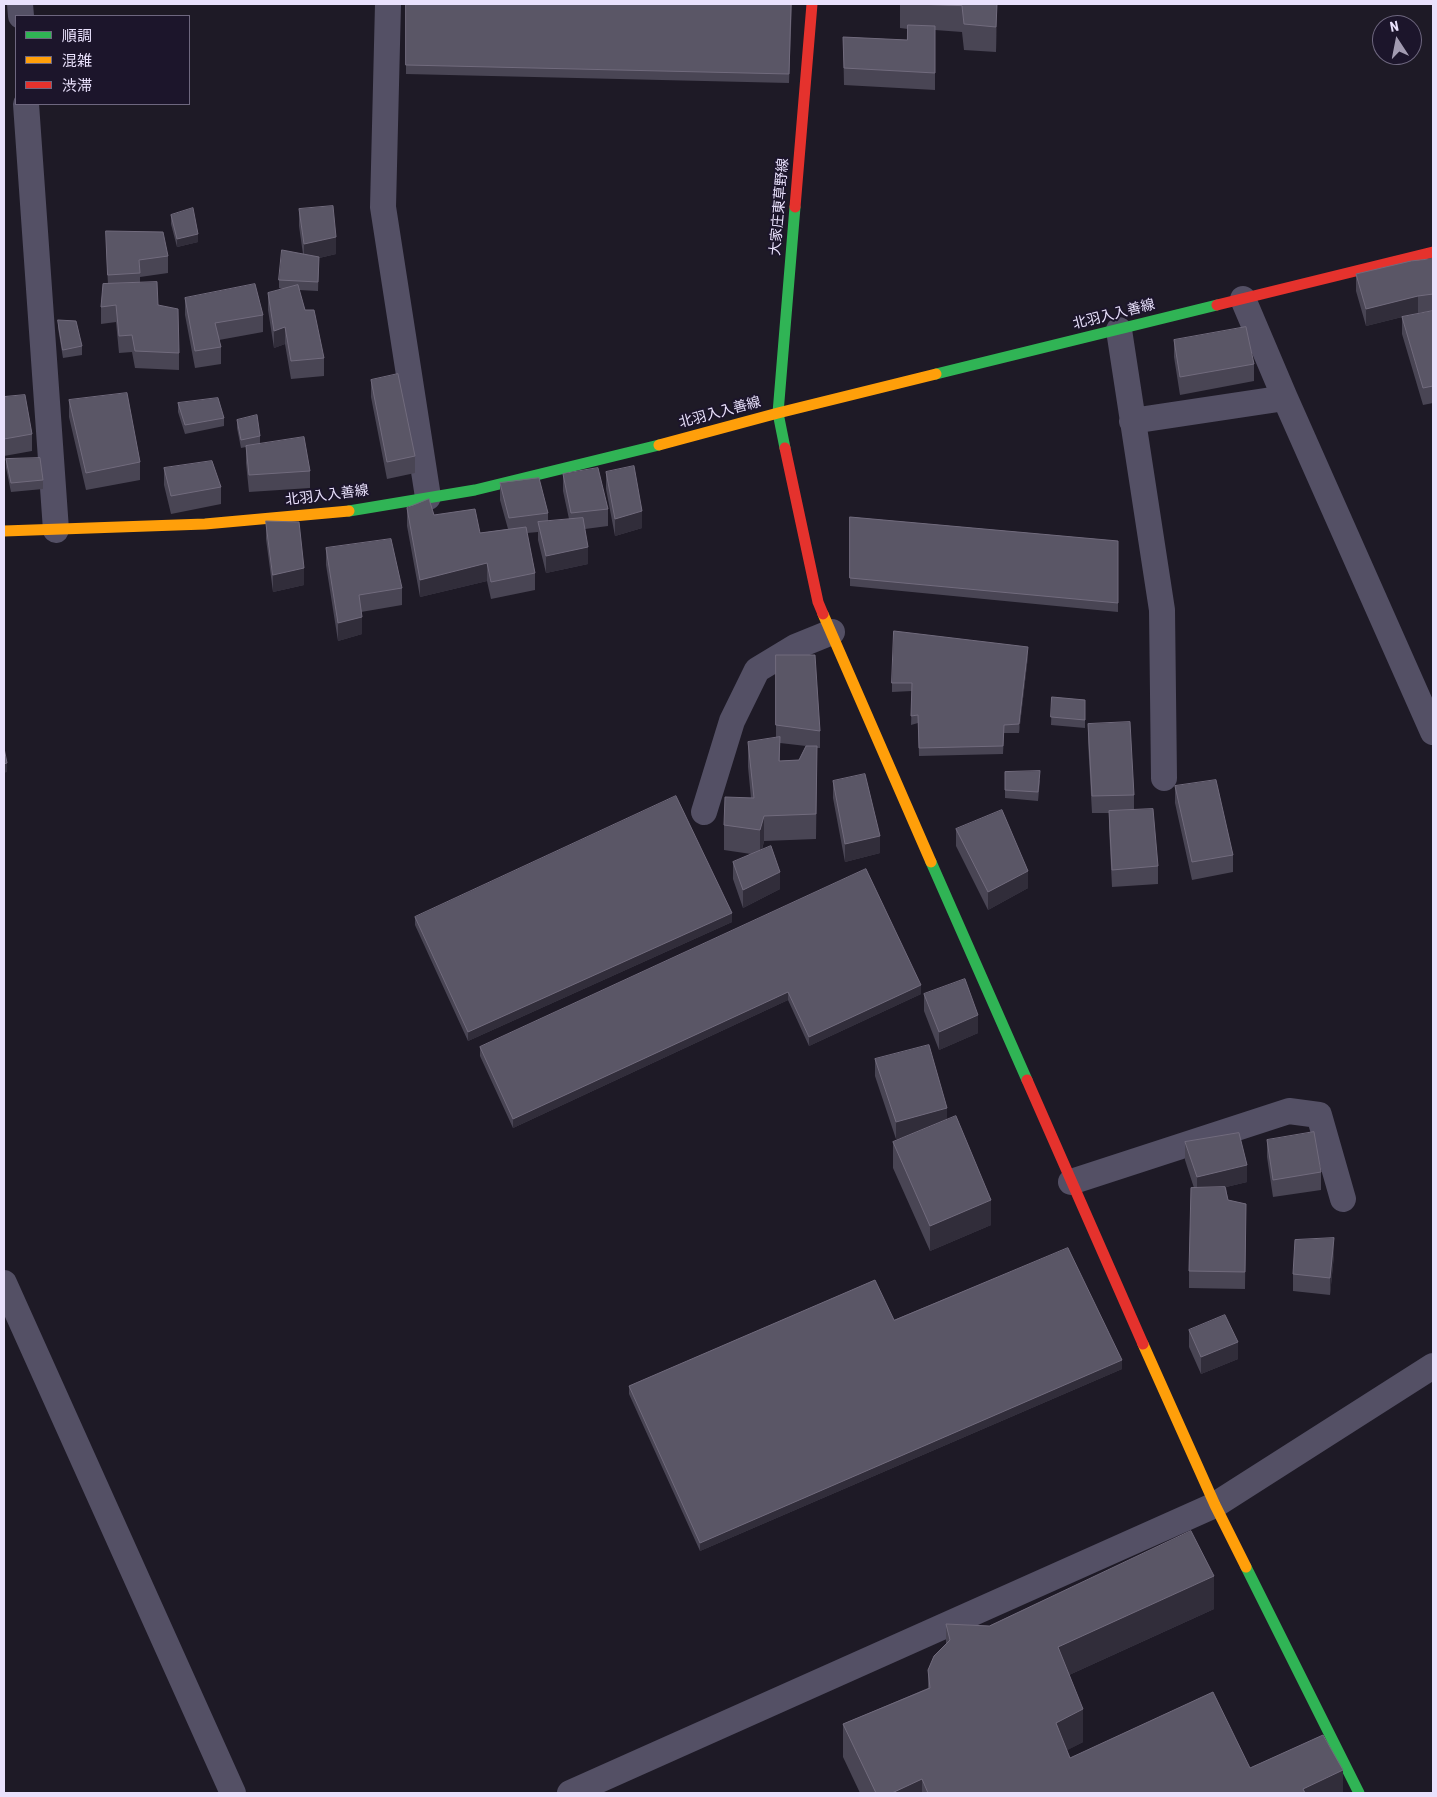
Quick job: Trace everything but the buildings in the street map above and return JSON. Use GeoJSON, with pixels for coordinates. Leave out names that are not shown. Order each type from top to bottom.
{"type":"FeatureCollection","features":[{"type":"Feature","properties":{"kind":"main road","name":"大家庄東草野線"},"geometry":{"type":"LineString","coordinates":[[812,4],[778,413],[818,602],[1071,1182],[1215,1505],[1359,1793]]}},
{"type":"Feature","properties":{"kind":"main road","name":"北羽入入善線"},"geometry":{"type":"LineString","coordinates":[[4,531],[205,524],[347,511],[475,490],[601,460],[778,413],[1433,252]]}},
{"type":"Feature","properties":{"kind":"street"},"geometry":{"type":"LineString","coordinates":[[388,4],[383,207],[428,498]]}},
{"type":"Feature","properties":{"kind":"street"},"geometry":{"type":"LineString","coordinates":[[26,105],[56,530]]}},
{"type":"Feature","properties":{"kind":"street"},"geometry":{"type":"LineString","coordinates":[[1244,299],[1285,398],[1433,732]]}},
{"type":"Feature","properties":{"kind":"street"},"geometry":{"type":"LineString","coordinates":[[1118,330],[1162,610],[1164,778]]}},
{"type":"Feature","properties":{"kind":"street"},"geometry":{"type":"LineString","coordinates":[[1132,421],[1285,398]]}},
{"type":"Feature","properties":{"kind":"street"},"geometry":{"type":"LineString","coordinates":[[704,812],[732,720],[756,670],[795,647],[832,632]]}},
{"type":"Feature","properties":{"kind":"street"},"geometry":{"type":"LineString","coordinates":[[1071,1182],[1289,1111],[1319,1115],[1343,1199]]}},
{"type":"Feature","properties":{"kind":"street"},"geometry":{"type":"LineString","coordinates":[[4,1282],[233,1793]]}},
{"type":"Feature","properties":{"kind":"street"},"geometry":{"type":"LineString","coordinates":[[570,1793],[1215,1505],[1433,1366]]}},
{"type":"Feature","properties":{"kind":"traffic: fast"},"geometry":{"type":"LineString","coordinates":[[785,448],[778,413],[795,207]]}},
{"type":"Feature","properties":{"kind":"traffic: fast"},"geometry":{"type":"LineString","coordinates":[[936,374],[1217,305]]}},
{"type":"Feature","properties":{"kind":"traffic: fast"},"geometry":{"type":"LineString","coordinates":[[349,511],[475,490],[659,445]]}},
{"type":"Feature","properties":{"kind":"traffic: fast"},"geometry":{"type":"LineString","coordinates":[[931,862],[1027,1080]]}},
{"type":"Feature","properties":{"kind":"traffic: fast"},"geometry":{"type":"LineString","coordinates":[[1246,1567],[1359,1793]]}},
{"type":"Feature","properties":{"kind":"traffic: slow"},"geometry":{"type":"LineString","coordinates":[[659,445],[936,374]]}},
{"type":"Feature","properties":{"kind":"traffic: slow"},"geometry":{"type":"LineString","coordinates":[[4,531],[205,524],[349,511]]}},
{"type":"Feature","properties":{"kind":"traffic: slow"},"geometry":{"type":"LineString","coordinates":[[823,614],[931,862]]}},
{"type":"Feature","properties":{"kind":"traffic: slow"},"geometry":{"type":"LineString","coordinates":[[1143,1344],[1215,1505],[1246,1567]]}},
{"type":"Feature","properties":{"kind":"traffic: jam"},"geometry":{"type":"LineString","coordinates":[[795,207],[812,4]]}},
{"type":"Feature","properties":{"kind":"traffic: jam"},"geometry":{"type":"LineString","coordinates":[[1217,305],[1433,252]]}},
{"type":"Feature","properties":{"kind":"traffic: jam"},"geometry":{"type":"LineString","coordinates":[[785,448],[818,602],[823,614]]}},
{"type":"Feature","properties":{"kind":"traffic: jam"},"geometry":{"type":"LineString","coordinates":[[1027,1080],[1143,1344]]}}]}
